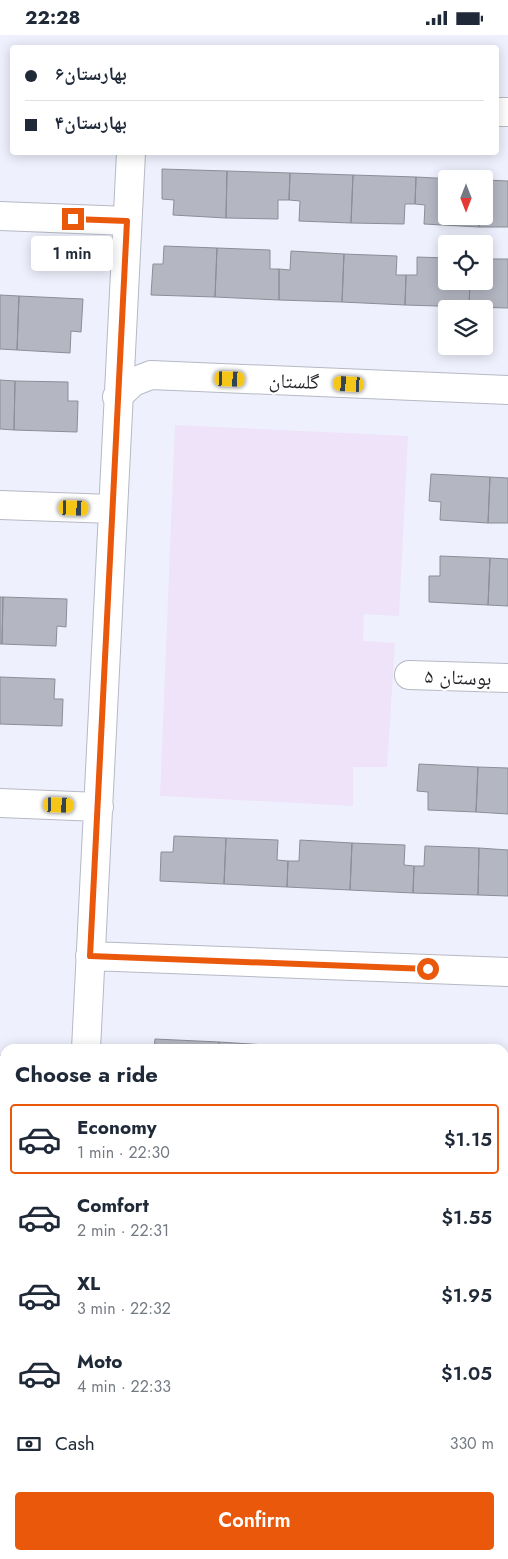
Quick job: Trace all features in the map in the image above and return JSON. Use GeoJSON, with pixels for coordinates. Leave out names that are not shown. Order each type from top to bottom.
{"type":"FeatureCollection","features":[{"type":"Feature","properties":{"kind":"street"},"geometry":{"type":"LineString","coordinates":[[86,1044],[130,155]]}},
{"type":"Feature","properties":{"kind":"street"},"geometry":{"type":"LineString","coordinates":[[0,216],[127,221]]}},
{"type":"Feature","properties":{"kind":"street","name":"گلستان"},"geometry":{"type":"LineString","coordinates":[[118,397],[133,382],[151,375],[508,390]]}},
{"type":"Feature","properties":{"kind":"street"},"geometry":{"type":"LineString","coordinates":[[0,505],[112,509]]}},
{"type":"Feature","properties":{"kind":"street","name":"بوستان ۵"},"geometry":{"type":"LineString","coordinates":[[408,675],[508,678]]}},
{"type":"Feature","properties":{"kind":"street"},"geometry":{"type":"LineString","coordinates":[[0,803],[98,807]]}},
{"type":"Feature","properties":{"kind":"street"},"geometry":{"type":"LineString","coordinates":[[90,956],[508,972]]}},
{"type":"Feature","properties":{"kind":"shaded area"},"geometry":{"type":"Polygon","coordinates":[[[175,425],[408,436],[399,616],[364,614],[363,641],[395,643],[387,767],[353,767],[353,806],[160,796],[175,425]]]}},
{"type":"Feature","properties":{"kind":"building"},"geometry":{"type":"Polygon","coordinates":[[[162,169],[227,171],[226,218],[173,215],[174,200],[162,199],[162,169]]]}},
{"type":"Feature","properties":{"kind":"building"},"geometry":{"type":"Polygon","coordinates":[[[227,171],[290,173],[289,200],[278,200],[278,219],[226,218],[227,171]]]}},
{"type":"Feature","properties":{"kind":"building"},"geometry":{"type":"Polygon","coordinates":[[[290,173],[353,175],[351,223],[299,221],[300,201],[289,200],[290,173]]]}},
{"type":"Feature","properties":{"kind":"building"},"geometry":{"type":"Polygon","coordinates":[[[353,175],[416,177],[415,204],[405,204],[404,224],[351,223],[353,175]]]}},
{"type":"Feature","properties":{"kind":"building"},"geometry":{"type":"Polygon","coordinates":[[[416,177],[438,178],[438,225],[424,224],[425,205],[415,204],[416,177]]]}},
{"type":"Feature","properties":{"kind":"building"},"geometry":{"type":"Polygon","coordinates":[[[493,180],[508,181],[508,227],[479,227],[479,225],[493,225],[493,180]]]}},
{"type":"Feature","properties":{"kind":"building"},"geometry":{"type":"Polygon","coordinates":[[[442,225],[479,225],[479,227],[442,225]]]}},
{"type":"Feature","properties":{"kind":"building"},"geometry":{"type":"Polygon","coordinates":[[[164,246],[217,248],[215,297],[151,295],[153,264],[163,264],[164,246]]]}},
{"type":"Feature","properties":{"kind":"building"},"geometry":{"type":"Polygon","coordinates":[[[217,248],[270,250],[270,269],[279,269],[279,300],[215,297],[217,248]]]}},
{"type":"Feature","properties":{"kind":"building"},"geometry":{"type":"Polygon","coordinates":[[[291,251],[344,254],[342,302],[279,300],[279,269],[290,270],[291,251]]]}},
{"type":"Feature","properties":{"kind":"building"},"geometry":{"type":"Polygon","coordinates":[[[344,254],[397,256],[396,275],[406,275],[405,305],[342,302],[344,254]]]}},
{"type":"Feature","properties":{"kind":"building"},"geometry":{"type":"Polygon","coordinates":[[[417,257],[438,258],[438,290],[470,290],[469,300],[438,300],[438,306],[405,305],[406,275],[417,275],[417,257]]]}},
{"type":"Feature","properties":{"kind":"building"},"geometry":{"type":"Polygon","coordinates":[[[493,259],[508,259],[508,308],[493,308],[493,300],[469,300],[470,290],[493,290],[493,259]]]}},
{"type":"Feature","properties":{"kind":"building"},"geometry":{"type":"Polygon","coordinates":[[[0,295],[19,296],[17,350],[0,349],[0,295]]]}},
{"type":"Feature","properties":{"kind":"building"},"geometry":{"type":"Polygon","coordinates":[[[19,296],[83,299],[81,332],[71,331],[70,353],[17,350],[19,296]]]}},
{"type":"Feature","properties":{"kind":"building"},"geometry":{"type":"Polygon","coordinates":[[[0,380],[15,381],[14,430],[0,429],[0,380]]]}},
{"type":"Feature","properties":{"kind":"building"},"geometry":{"type":"Polygon","coordinates":[[[15,381],[68,382],[68,401],[78,401],[77,432],[14,430],[15,381]]]}},
{"type":"Feature","properties":{"kind":"building"},"geometry":{"type":"Polygon","coordinates":[[[431,474],[490,477],[488,523],[440,520],[441,502],[429,501],[431,474]]]}},
{"type":"Feature","properties":{"kind":"building"},"geometry":{"type":"Polygon","coordinates":[[[490,477],[508,478],[508,523],[488,523],[490,477]]]}},
{"type":"Feature","properties":{"kind":"building"},"geometry":{"type":"Polygon","coordinates":[[[440,556],[490,558],[488,605],[429,602],[429,576],[440,576],[440,556]]]}},
{"type":"Feature","properties":{"kind":"building"},"geometry":{"type":"Polygon","coordinates":[[[490,558],[508,559],[508,606],[488,605],[490,558]]]}},
{"type":"Feature","properties":{"kind":"building"},"geometry":{"type":"Polygon","coordinates":[[[0,597],[3,597],[2,644],[0,644],[0,597]]]}},
{"type":"Feature","properties":{"kind":"building"},"geometry":{"type":"Polygon","coordinates":[[[3,597],[67,599],[66,627],[57,626],[56,646],[2,644],[3,597]]]}},
{"type":"Feature","properties":{"kind":"building"},"geometry":{"type":"Polygon","coordinates":[[[0,677],[55,679],[54,699],[63,699],[62,726],[0,724],[0,677]]]}},
{"type":"Feature","properties":{"kind":"building"},"geometry":{"type":"Polygon","coordinates":[[[419,764],[478,767],[476,812],[428,810],[428,792],[417,791],[419,764]]]}},
{"type":"Feature","properties":{"kind":"building"},"geometry":{"type":"Polygon","coordinates":[[[478,767],[508,768],[508,814],[476,812],[478,767]]]}},
{"type":"Feature","properties":{"kind":"building"},"geometry":{"type":"Polygon","coordinates":[[[174,836],[226,838],[224,884],[160,881],[161,852],[173,852],[174,836]]]}},
{"type":"Feature","properties":{"kind":"building"},"geometry":{"type":"Polygon","coordinates":[[[226,838],[278,840],[277,860],[288,861],[287,887],[224,884],[226,838]]]}},
{"type":"Feature","properties":{"kind":"building"},"geometry":{"type":"Polygon","coordinates":[[[300,840],[352,843],[350,890],[287,887],[288,861],[299,861],[300,840]]]}},
{"type":"Feature","properties":{"kind":"building"},"geometry":{"type":"Polygon","coordinates":[[[352,843],[405,845],[404,865],[414,866],[413,893],[350,890],[352,843]]]}},
{"type":"Feature","properties":{"kind":"building"},"geometry":{"type":"Polygon","coordinates":[[[425,846],[479,848],[478,895],[413,893],[414,866],[424,866],[425,846]]]}},
{"type":"Feature","properties":{"kind":"building"},"geometry":{"type":"Polygon","coordinates":[[[479,848],[508,850],[508,896],[478,895],[479,848]]]}},
{"type":"Feature","properties":{"kind":"building"},"geometry":{"type":"Polygon","coordinates":[[[155,1039],[219,1042],[219,1044],[154,1044],[155,1039]]]}},
{"type":"Feature","properties":{"kind":"building"},"geometry":{"type":"Polygon","coordinates":[[[219,1042],[250,1044],[219,1044],[219,1042]]]}},
{"type":"Feature","properties":{"kind":"route"},"geometry":{"type":"LineString","coordinates":[[73,219],[127,221],[90,956],[428,969]]}}]}
